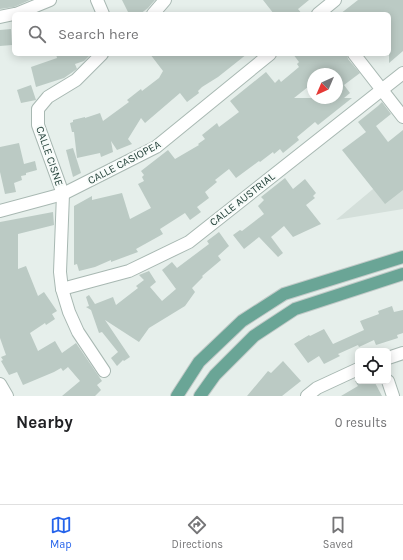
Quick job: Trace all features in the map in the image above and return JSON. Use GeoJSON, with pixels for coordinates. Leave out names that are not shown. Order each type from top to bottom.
{"type":"FeatureCollection","features":[{"type":"Feature","properties":{"kind":"main road"},"geometry":{"type":"LineString","coordinates":[[177,396],[199,362],[242,321],[284,294],[403,257]]}},
{"type":"Feature","properties":{"kind":"main road"},"geometry":{"type":"LineString","coordinates":[[200,396],[215,375],[254,336],[295,309],[403,274]]}},
{"type":"Feature","properties":{"kind":"street"},"geometry":{"type":"LineString","coordinates":[[20,12],[50,0]]}},
{"type":"Feature","properties":{"kind":"street"},"geometry":{"type":"LineString","coordinates":[[97,0],[102,12]]}},
{"type":"Feature","properties":{"kind":"street"},"geometry":{"type":"LineString","coordinates":[[155,12],[165,0]]}},
{"type":"Feature","properties":{"kind":"street"},"geometry":{"type":"LineString","coordinates":[[321,12],[335,0]]}},
{"type":"Feature","properties":{"kind":"street"},"geometry":{"type":"LineString","coordinates":[[0,17],[12,15]]}},
{"type":"Feature","properties":{"kind":"street","name":"CALLE CISNE"},"geometry":{"type":"LineString","coordinates":[[100,56],[76,80],[48,97],[38,109],[38,125],[63,194],[60,272],[62,289],[69,312],[78,332],[104,371]]}},
{"type":"Feature","properties":{"kind":"street","name":"CALLE CASIOPEA"},"geometry":{"type":"LineString","coordinates":[[0,211],[63,194],[156,147],[268,56]]}},
{"type":"Feature","properties":{"kind":"street"},"geometry":{"type":"LineString","coordinates":[[356,56],[403,117]]}},
{"type":"Feature","properties":{"kind":"street","name":"CALLE AUSTRIAL"},"geometry":{"type":"LineString","coordinates":[[62,289],[129,271],[188,242],[403,73]]}},
{"type":"Feature","properties":{"kind":"street"},"geometry":{"type":"LineString","coordinates":[[391,357],[403,353]]}},
{"type":"Feature","properties":{"kind":"street"},"geometry":{"type":"LineString","coordinates":[[307,396],[317,388],[355,370]]}},
{"type":"Feature","properties":{"kind":"street"},"geometry":{"type":"LineString","coordinates":[[0,384],[7,396]]}},
{"type":"Feature","properties":{"kind":"street"},"geometry":{"type":"LineString","coordinates":[[389,384],[393,396]]}},
{"type":"Feature","properties":{"kind":"shaded area"},"geometry":{"type":"Polygon","coordinates":[[[403,164],[403,209],[336,220],[403,164]]]}},
{"type":"Feature","properties":{"kind":"building"},"geometry":{"type":"Polygon","coordinates":[[[0,0],[30,0],[14,7],[0,9],[0,0]]]}},
{"type":"Feature","properties":{"kind":"building"},"geometry":{"type":"Polygon","coordinates":[[[122,0],[155,0],[143,12],[128,12],[122,0]]]}},
{"type":"Feature","properties":{"kind":"building"},"geometry":{"type":"Polygon","coordinates":[[[263,0],[309,0],[298,9],[300,12],[272,12],[263,0]]]}},
{"type":"Feature","properties":{"kind":"building"},"geometry":{"type":"Polygon","coordinates":[[[358,0],[403,0],[403,51],[389,63],[389,56],[391,56],[391,12],[343,12],[358,0]]]}},
{"type":"Feature","properties":{"kind":"building"},"geometry":{"type":"Polygon","coordinates":[[[11,29],[12,45],[0,46],[0,30],[11,29]]]}},
{"type":"Feature","properties":{"kind":"building"},"geometry":{"type":"Polygon","coordinates":[[[56,56],[89,56],[84,61],[75,64],[77,69],[64,78],[36,87],[31,67],[57,58],[56,56]]]}},
{"type":"Feature","properties":{"kind":"building"},"geometry":{"type":"Polygon","coordinates":[[[152,56],[244,56],[218,77],[202,87],[198,91],[199,93],[187,102],[180,93],[145,123],[141,118],[128,139],[132,144],[117,150],[111,141],[113,152],[101,157],[100,153],[77,158],[74,132],[72,132],[70,123],[73,122],[73,120],[100,113],[103,121],[129,102],[127,100],[141,89],[142,91],[159,78],[163,71],[152,56]]]}},
{"type":"Feature","properties":{"kind":"building"},"geometry":{"type":"Polygon","coordinates":[[[294,56],[347,56],[348,59],[360,73],[344,85],[350,93],[344,98],[352,98],[318,125],[315,122],[297,137],[299,140],[283,153],[280,149],[274,154],[273,152],[236,178],[229,169],[215,180],[217,182],[205,192],[209,198],[197,207],[201,212],[190,220],[185,213],[160,229],[163,234],[136,249],[138,252],[111,262],[111,260],[95,267],[79,271],[77,264],[74,265],[74,206],[92,196],[92,200],[122,193],[130,219],[151,208],[138,184],[144,181],[142,177],[144,175],[141,171],[168,150],[175,159],[199,145],[198,144],[205,139],[202,135],[217,123],[219,127],[239,112],[230,101],[266,72],[275,83],[279,79],[281,82],[299,67],[297,64],[299,62],[294,56]]]}},
{"type":"Feature","properties":{"kind":"building"},"geometry":{"type":"Polygon","coordinates":[[[31,85],[36,100],[21,103],[17,90],[31,85]]]}},
{"type":"Feature","properties":{"kind":"building"},"geometry":{"type":"Polygon","coordinates":[[[382,102],[391,114],[376,126],[388,142],[403,130],[403,190],[385,204],[342,150],[366,132],[358,122],[382,102]]]}},
{"type":"Feature","properties":{"kind":"building"},"geometry":{"type":"Polygon","coordinates":[[[19,143],[24,164],[35,161],[37,170],[26,173],[26,175],[21,176],[22,180],[14,183],[16,192],[5,194],[0,172],[0,147],[19,143]]]}},
{"type":"Feature","properties":{"kind":"building"},"geometry":{"type":"Polygon","coordinates":[[[73,148],[81,173],[73,177],[66,150],[73,148]]]}},
{"type":"Feature","properties":{"kind":"building"},"geometry":{"type":"Polygon","coordinates":[[[285,178],[293,189],[305,179],[316,193],[313,196],[315,198],[306,205],[321,224],[293,237],[284,226],[271,237],[283,253],[278,257],[259,237],[244,249],[233,235],[240,230],[242,231],[264,214],[258,206],[264,200],[261,197],[285,178]]]}},
{"type":"Feature","properties":{"kind":"building"},"geometry":{"type":"Polygon","coordinates":[[[53,212],[54,225],[18,234],[18,269],[26,266],[38,296],[44,292],[57,311],[52,314],[55,319],[46,325],[45,323],[30,333],[38,351],[55,341],[62,353],[76,343],[102,381],[97,385],[101,390],[95,396],[62,396],[80,381],[68,367],[63,371],[61,368],[23,385],[17,372],[9,375],[1,361],[3,360],[1,357],[6,355],[0,338],[0,222],[53,212]]]}},
{"type":"Feature","properties":{"kind":"building"},"geometry":{"type":"Polygon","coordinates":[[[219,232],[229,246],[218,256],[221,260],[202,276],[203,277],[192,288],[195,292],[185,306],[149,328],[139,342],[105,320],[130,357],[124,361],[123,360],[117,366],[111,358],[118,352],[102,332],[99,333],[91,310],[86,307],[89,306],[86,297],[89,295],[95,304],[113,297],[116,305],[138,288],[136,286],[144,280],[139,275],[149,271],[156,282],[150,287],[162,301],[176,289],[162,270],[172,262],[177,268],[209,244],[207,241],[219,232]]]}},
{"type":"Feature","properties":{"kind":"building"},"geometry":{"type":"Polygon","coordinates":[[[392,306],[394,312],[403,310],[403,333],[397,335],[398,338],[376,345],[374,340],[359,347],[358,345],[338,354],[340,356],[324,364],[319,356],[308,363],[294,344],[309,335],[310,336],[324,329],[333,344],[364,330],[360,321],[379,314],[378,311],[392,306]]]}},
{"type":"Feature","properties":{"kind":"building"},"geometry":{"type":"Polygon","coordinates":[[[283,361],[301,381],[282,396],[247,396],[268,371],[271,373],[283,361]]]}},
{"type":"Feature","properties":{"kind":"building"},"geometry":{"type":"Polygon","coordinates":[[[357,384],[376,384],[382,396],[341,396],[358,386],[357,384]]]}}]}
